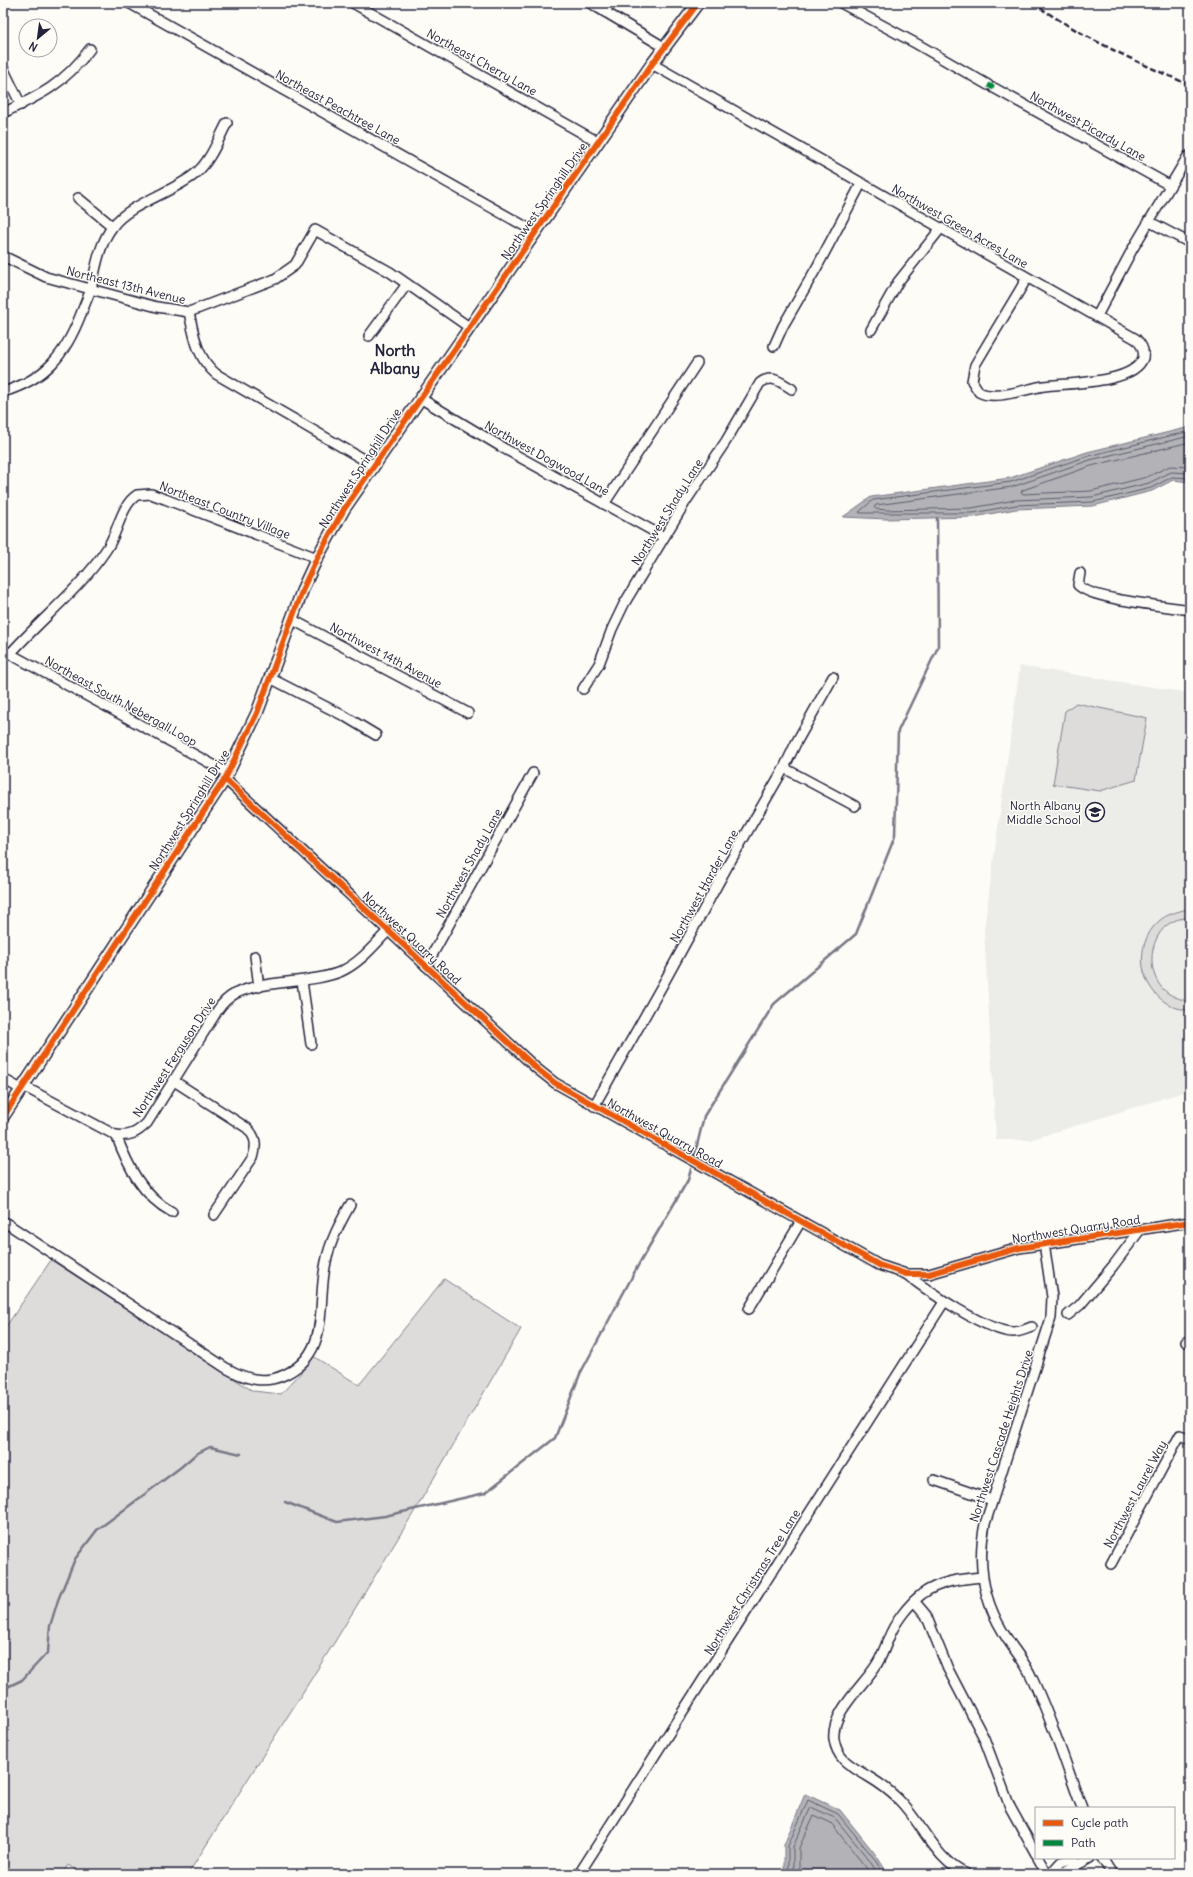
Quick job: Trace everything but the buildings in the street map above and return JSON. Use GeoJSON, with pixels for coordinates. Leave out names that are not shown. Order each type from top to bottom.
{"type":"FeatureCollection","features":[{"type":"Feature","properties":{"kind":"main road","name":"Northwest Springhill Drive"},"geometry":{"type":"LineString","coordinates":[[3,1117],[226,776],[254,719],[292,618],[317,558],[344,509],[652,64],[698,3]]}},
{"type":"Feature","properties":{"kind":"street","name":"Northeast Peachtree Lane"},"geometry":{"type":"LineString","coordinates":[[129,3],[535,232]]}},
{"type":"Feature","properties":{"kind":"street","name":"Northeast Cherry Lane"},"geometry":{"type":"LineString","coordinates":[[353,3],[598,142]]}},
{"type":"Feature","properties":{"kind":"street"},"geometry":{"type":"LineString","coordinates":[[590,3],[664,47]]}},
{"type":"Feature","properties":{"kind":"street"},"geometry":{"type":"LineString","coordinates":[[605,12],[610,3]]}},
{"type":"Feature","properties":{"kind":"street","name":"Northwest Picardy Lane"},"geometry":{"type":"LineString","coordinates":[[841,3],[918,44],[991,87],[1170,185]]}},
{"type":"Feature","properties":{"kind":"street"},"geometry":{"type":"LineString","coordinates":[[3,113],[22,105],[53,88],[73,70],[90,49]]}},
{"type":"Feature","properties":{"kind":"street","name":"Northwest Green Acres Lane"},"geometry":{"type":"LineString","coordinates":[[652,64],[797,144],[861,184],[1097,316],[1140,343],[1144,353],[1135,369],[1112,378],[1043,386],[997,395],[984,395],[978,392],[972,381],[975,365],[1027,278]]}},
{"type":"Feature","properties":{"kind":"street"},"geometry":{"type":"LineString","coordinates":[[3,68],[22,105]]}},
{"type":"Feature","properties":{"kind":"street"},"geometry":{"type":"LineString","coordinates":[[3,392],[27,383],[50,367],[71,339],[91,289],[100,251],[112,226],[134,209],[196,173],[208,158],[227,123]]}},
{"type":"Feature","properties":{"kind":"street"},"geometry":{"type":"LineString","coordinates":[[1097,316],[1148,221],[1188,156]]}},
{"type":"Feature","properties":{"kind":"street"},"geometry":{"type":"LineString","coordinates":[[774,346],[783,326],[817,267],[861,184]]}},
{"type":"Feature","properties":{"kind":"street"},"geometry":{"type":"LineString","coordinates":[[78,198],[112,226]]}},
{"type":"Feature","properties":{"kind":"street"},"geometry":{"type":"LineString","coordinates":[[1148,221],[1190,244]]}},
{"type":"Feature","properties":{"kind":"street"},"geometry":{"type":"LineString","coordinates":[[872,330],[898,282],[940,228]]}},
{"type":"Feature","properties":{"kind":"street"},"geometry":{"type":"LineString","coordinates":[[189,312],[263,285],[287,272],[301,257],[315,230],[390,272],[469,327]]}},
{"type":"Feature","properties":{"kind":"street","name":"Northeast 13th Avenue"},"geometry":{"type":"LineString","coordinates":[[3,256],[37,274],[157,307],[189,312],[196,345],[200,355],[210,369],[216,374],[373,465]]}},
{"type":"Feature","properties":{"kind":"street"},"geometry":{"type":"LineString","coordinates":[[369,336],[407,284]]}},
{"type":"Feature","properties":{"kind":"street"},"geometry":{"type":"LineString","coordinates":[[604,504],[697,363]]}},
{"type":"Feature","properties":{"kind":"street","name":"Northwest Shady Lane"},"geometry":{"type":"LineString","coordinates":[[583,688],[599,664],[612,629],[624,604],[664,537],[726,441],[760,382],[769,378],[774,378],[792,389]]}},
{"type":"Feature","properties":{"kind":"street","name":"Northwest Dogwood Lane"},"geometry":{"type":"LineString","coordinates":[[420,398],[505,449],[664,537]]}},
{"type":"Feature","properties":{"kind":"street","name":"Northeast Country Village"},"geometry":{"type":"LineString","coordinates":[[7,652],[76,586],[106,551],[113,540],[127,505],[132,498],[137,495],[151,494],[317,558]]}},
{"type":"Feature","properties":{"kind":"street"},"geometry":{"type":"LineString","coordinates":[[1080,573],[1078,584],[1081,588],[1103,595],[1190,610]]}},
{"type":"Feature","properties":{"kind":"street","name":"Northwest 14th Avenue"},"geometry":{"type":"LineString","coordinates":[[292,618],[468,713]]}},
{"type":"Feature","properties":{"kind":"street","name":"Northeast South Nebergall Loop"},"geometry":{"type":"LineString","coordinates":[[7,652],[226,776]]}},
{"type":"Feature","properties":{"kind":"street","name":"Northwest Harder Lane"},"geometry":{"type":"LineString","coordinates":[[594,1106],[784,768],[796,743],[833,677]]}},
{"type":"Feature","properties":{"kind":"street"},"geometry":{"type":"LineString","coordinates":[[270,678],[346,717],[376,735]]}},
{"type":"Feature","properties":{"kind":"street"},"geometry":{"type":"LineString","coordinates":[[784,768],[855,806]]}},
{"type":"Feature","properties":{"kind":"street","name":"Northwest Shady Lane"},"geometry":{"type":"LineString","coordinates":[[426,966],[533,773]]}},
{"type":"Feature","properties":{"kind":"street","name":"Northwest Quarry Road"},"geometry":{"type":"LineString","coordinates":[[226,776],[388,931],[536,1068],[565,1090],[879,1265],[906,1274],[944,1302],[999,1330],[1014,1332],[1032,1327]]}},
{"type":"Feature","properties":{"kind":"street","name":"Northwest Ferguson Drive"},"geometry":{"type":"LineString","coordinates":[[116,1136],[132,1134],[140,1130],[154,1114],[221,1005],[230,997],[258,987],[302,981],[331,975],[351,966],[388,931]]}},
{"type":"Feature","properties":{"kind":"street"},"geometry":{"type":"LineString","coordinates":[[255,956],[258,987]]}},
{"type":"Feature","properties":{"kind":"street"},"geometry":{"type":"LineString","coordinates":[[302,981],[311,1044]]}},
{"type":"Feature","properties":{"kind":"street"},"geometry":{"type":"LineString","coordinates":[[3,1079],[116,1136],[128,1166],[144,1188],[159,1205],[172,1212]]}},
{"type":"Feature","properties":{"kind":"street"},"geometry":{"type":"LineString","coordinates":[[174,1081],[247,1128],[256,1141],[256,1149],[253,1157],[214,1215]]}},
{"type":"Feature","properties":{"kind":"street"},"geometry":{"type":"LineString","coordinates":[[3,1221],[237,1374],[256,1380],[267,1380],[279,1377],[300,1365],[315,1345],[320,1320],[321,1290],[326,1260],[336,1232],[350,1205]]}},
{"type":"Feature","properties":{"kind":"street"},"geometry":{"type":"LineString","coordinates":[[749,1309],[800,1221]]}},
{"type":"Feature","properties":{"kind":"street","name":"Northwest Quarry Road"},"geometry":{"type":"LineString","coordinates":[[906,1274],[938,1272],[1003,1252],[1044,1243],[1190,1222]]}},
{"type":"Feature","properties":{"kind":"street"},"geometry":{"type":"LineString","coordinates":[[1068,1315],[1080,1304],[1113,1266],[1140,1230]]}},
{"type":"Feature","properties":{"kind":"street","name":"Northwest Cascade Heights Drive"},"geometry":{"type":"LineString","coordinates":[[1044,1243],[1052,1297],[1051,1318],[982,1535],[982,1577],[995,1618],[1032,1676],[1082,1807]]}},
{"type":"Feature","properties":{"kind":"street","name":"Northwest Christmas Tree Lane"},"geometry":{"type":"LineString","coordinates":[[579,1874],[944,1302]]}},
{"type":"Feature","properties":{"kind":"street","name":"Northwest Laurel Way"},"geometry":{"type":"LineString","coordinates":[[1111,1564],[1180,1434],[1190,1439]]}},
{"type":"Feature","properties":{"kind":"street"},"geometry":{"type":"LineString","coordinates":[[934,1480],[992,1500]]}},
{"type":"Feature","properties":{"kind":"street"},"geometry":{"type":"LineString","coordinates":[[967,1874],[956,1870],[944,1859],[898,1799],[869,1777],[844,1762],[836,1749],[834,1731],[838,1718],[858,1688],[876,1667],[893,1630],[914,1601],[929,1590],[942,1584],[960,1579],[982,1577]]}},
{"type":"Feature","properties":{"kind":"street"},"geometry":{"type":"LineString","coordinates":[[914,1601],[926,1616],[948,1670],[984,1738],[1010,1807],[1035,1852]]}},
{"type":"Feature","properties":{"kind":"street"},"geometry":{"type":"LineString","coordinates":[[1039,1859],[1049,1874],[1062,1862],[1072,1859]]}},
{"type":"Feature","properties":{"kind":"street"},"geometry":{"type":"LineString","coordinates":[[1056,1874],[1066,1871],[1088,1859]]}},
{"type":"Feature","properties":{"kind":"street"},"geometry":{"type":"LineString","coordinates":[[1103,1859],[1112,1874]]}},
{"type":"Feature","properties":{"kind":"shaded area","name":"North Albany Middle School"},"geometry":{"type":"Polygon","coordinates":[[[1020,666],[1190,693],[1190,1090],[1030,1140],[996,1140],[984,930],[1020,666]]]}},
{"type":"Feature","properties":{"kind":"shaded area"},"geometry":{"type":"Polygon","coordinates":[[[1076,703],[1147,718],[1136,780],[1100,791],[1053,784],[1065,711],[1076,703]]]}},
{"type":"Feature","properties":{"kind":"shaded area"},"geometry":{"type":"Polygon","coordinates":[[[1190,909],[1190,918],[1178,919],[1167,925],[1160,933],[1155,943],[1152,955],[1152,967],[1162,988],[1171,995],[1190,1002],[1190,1011],[1176,1008],[1161,999],[1152,990],[1146,979],[1143,967],[1145,942],[1150,931],[1162,919],[1176,912],[1190,909]]]}},
{"type":"Feature","properties":{"kind":"shaded area"},"geometry":{"type":"Polygon","coordinates":[[[51,1260],[253,1391],[281,1394],[309,1364],[313,1356],[359,1385],[444,1279],[521,1329],[414,1512],[334,1643],[188,1874],[83,1874],[68,1865],[62,1874],[3,1874],[3,1331],[51,1260]]]}},
{"type":"Feature","properties":{"kind":"water"},"geometry":{"type":"Polygon","coordinates":[[[1190,427],[1190,482],[1173,480],[1152,491],[1093,506],[1016,509],[974,517],[886,519],[843,517],[871,497],[1010,478],[1087,452],[1190,427]]]}},
{"type":"Feature","properties":{"kind":"water"},"geometry":{"type":"Polygon","coordinates":[[[805,1794],[840,1810],[876,1855],[888,1874],[784,1874],[784,1845],[805,1794]]]}},
{"type":"Feature","properties":{"kind":"waterway"},"geometry":{"type":"LineString","coordinates":[[695,1154],[704,1116],[774,1004],[856,934],[895,836],[898,731],[938,647],[937,518]]}},
{"type":"Feature","properties":{"kind":"waterway"},"geometry":{"type":"LineString","coordinates":[[285,1502],[337,1522],[385,1516],[485,1493],[555,1438],[580,1374],[640,1262],[688,1180],[691,1169]]}},
{"type":"Feature","properties":{"kind":"waterway"},"geometry":{"type":"LineString","coordinates":[[3,1689],[22,1680],[48,1652],[50,1626],[58,1600],[75,1559],[97,1530],[196,1454],[210,1447],[241,1454]]}},
{"type":"Feature","properties":{"kind":"railway"},"geometry":{"type":"LineString","coordinates":[[1033,3],[1090,38],[1190,85]]}},
{"type":"Feature","properties":{"kind":"marked path"},"geometry":{"type":"LineString","coordinates":[[988,85],[994,88]]}},
{"type":"Feature","properties":{"kind":"cycle path"},"geometry":{"type":"LineString","coordinates":[[3,1117],[225,779],[257,713],[304,586],[317,558],[344,509],[652,64],[698,3]]}},
{"type":"Feature","properties":{"kind":"cycle path"},"geometry":{"type":"LineString","coordinates":[[225,779],[536,1068],[555,1083],[879,1265],[906,1274],[929,1274],[1019,1248],[1190,1222]]}},
{"type":"Feature","properties":{"kind":"place","name":"North Albany Middle School"},"geometry":{"type":"Point","coordinates":[1095,812]}},
{"type":"Feature","properties":{"kind":"district","name":"North Albany"},"geometry":{"type":"Point","coordinates":[395,359]}}]}
